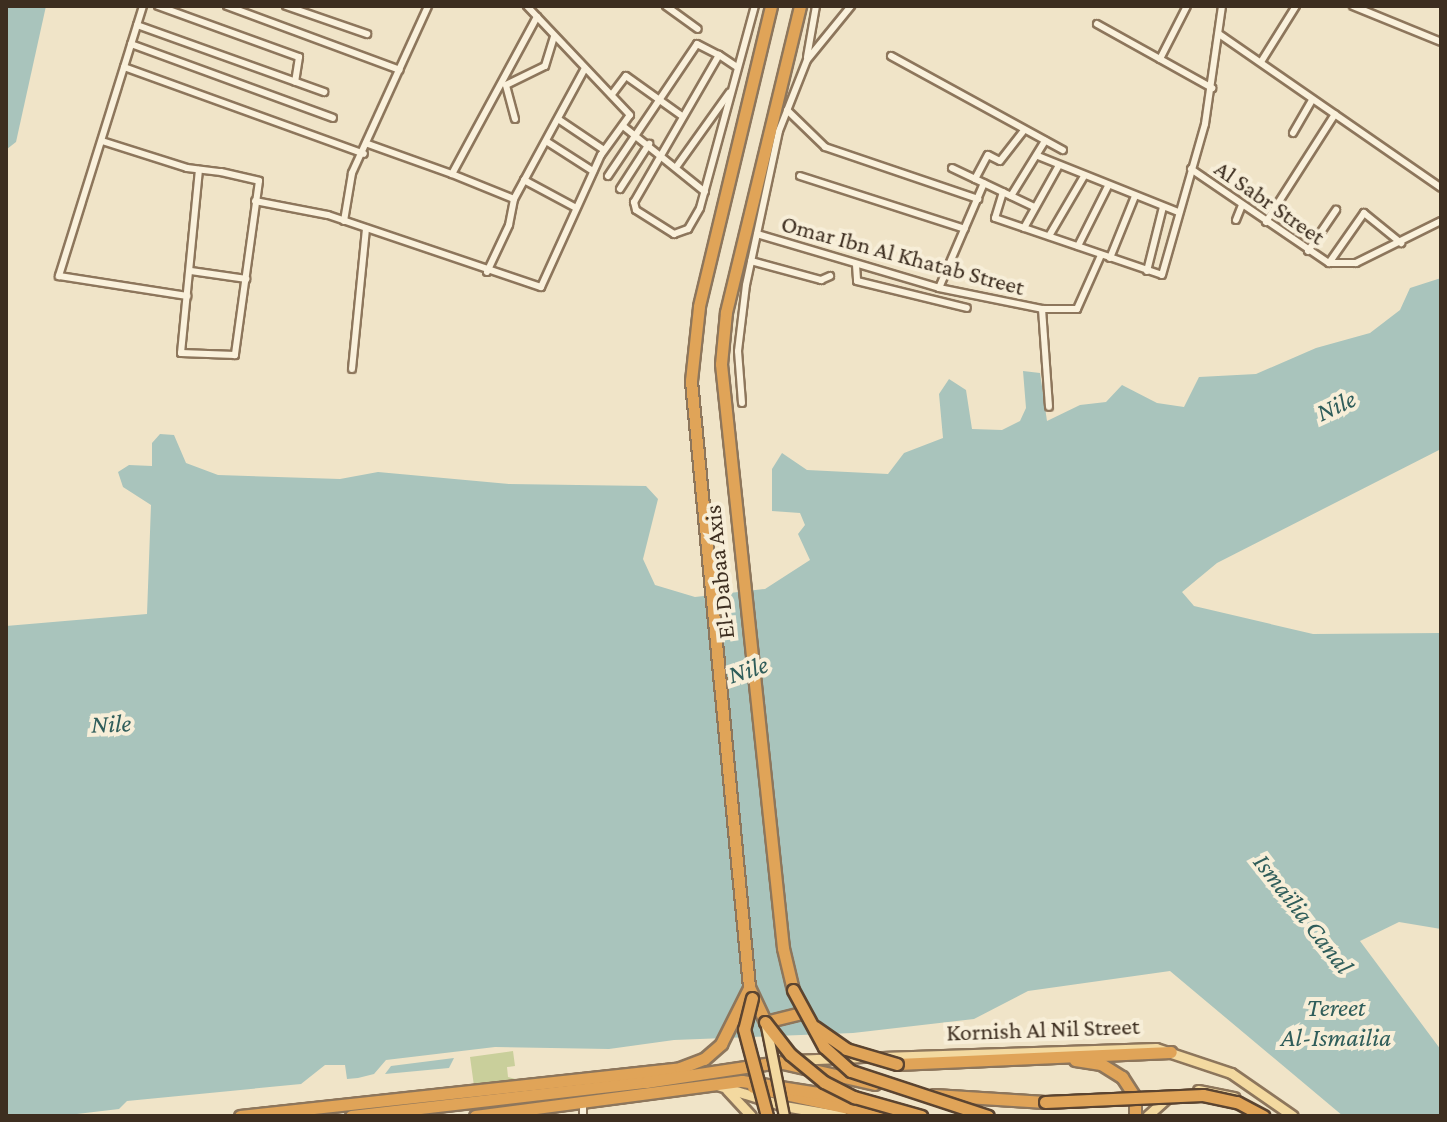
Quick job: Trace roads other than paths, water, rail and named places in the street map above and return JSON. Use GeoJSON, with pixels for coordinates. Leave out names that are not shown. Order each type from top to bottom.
{"type":"FeatureCollection","features":[{"type":"Feature","properties":{"kind":"highway","name":"El-Dabaa Axis"},"geometry":{"type":"LineString","coordinates":[[750,993],[691,381],[699,307],[771,6]]}},
{"type":"Feature","properties":{"kind":"highway","name":"El-Dabaa Axis"},"geometry":{"type":"LineString","coordinates":[[800,6],[726,312],[721,364],[783,948],[802,1013],[824,1047],[851,1071],[988,1116]]}},
{"type":"Feature","properties":{"kind":"highway"},"geometry":{"type":"LineString","coordinates":[[750,993],[765,1022],[798,1062],[824,1082],[854,1097],[921,1116]]}},
{"type":"Feature","properties":{"kind":"highway"},"geometry":{"type":"LineString","coordinates":[[240,1116],[680,1068],[704,1059],[721,1044],[750,993]]}},
{"type":"Feature","properties":{"kind":"highway"},"geometry":{"type":"LineString","coordinates":[[750,993],[744,1029],[767,1116]]}},
{"type":"Feature","properties":{"kind":"highway"},"geometry":{"type":"LineString","coordinates":[[765,1022],[802,1013],[831,1040],[879,1061],[1171,1052]]}},
{"type":"Feature","properties":{"kind":"highway"},"geometry":{"type":"LineString","coordinates":[[1047,1056],[1101,1064],[1130,1087],[1135,1116]]}},
{"type":"Feature","properties":{"kind":"highway","name":"Kornish Al Nil Street"},"geometry":{"type":"LineString","coordinates":[[351,1116],[778,1062],[837,1073],[970,1116]]}},
{"type":"Feature","properties":{"kind":"highway"},"geometry":{"type":"LineString","coordinates":[[475,1116],[742,1081],[794,1086],[921,1116]]}},
{"type":"Feature","properties":{"kind":"highway"},"geometry":{"type":"LineString","coordinates":[[742,1081],[884,1116]]}},
{"type":"Feature","properties":{"kind":"highway"},"geometry":{"type":"LineString","coordinates":[[927,1095],[1045,1102],[1203,1095],[1237,1102],[1263,1116]]}},
{"type":"Feature","properties":{"kind":"main road"},"geometry":{"type":"LineString","coordinates":[[765,1022],[784,1116]]}},
{"type":"Feature","properties":{"kind":"main road","name":"Kornish Al Nil Street"},"geometry":{"type":"LineString","coordinates":[[778,1062],[830,1055],[1150,1047],[1231,1073],[1293,1116]]}},
{"type":"Feature","properties":{"kind":"main road"},"geometry":{"type":"LineString","coordinates":[[720,1086],[816,1114],[842,1116]]}},
{"type":"Feature","properties":{"kind":"main road"},"geometry":{"type":"LineString","coordinates":[[720,1086],[751,1116]]}},
{"type":"Feature","properties":{"kind":"main road"},"geometry":{"type":"LineString","coordinates":[[1147,1116],[1169,1096],[1195,1090],[1232,1096],[1269,1116]]}},
{"type":"Feature","properties":{"kind":"street"},"geometry":{"type":"LineString","coordinates":[[143,6],[59,276],[187,296]]}},
{"type":"Feature","properties":{"kind":"street"},"geometry":{"type":"LineString","coordinates":[[158,6],[299,57],[295,82]]}},
{"type":"Feature","properties":{"kind":"street"},"geometry":{"type":"LineString","coordinates":[[227,6],[400,70]]}},
{"type":"Feature","properties":{"kind":"street"},"geometry":{"type":"LineString","coordinates":[[286,6],[367,34]]}},
{"type":"Feature","properties":{"kind":"street"},"geometry":{"type":"LineString","coordinates":[[344,221],[348,183],[364,154],[428,6]]}},
{"type":"Feature","properties":{"kind":"street"},"geometry":{"type":"LineString","coordinates":[[255,201],[299,207],[487,272],[541,287],[593,171],[629,112],[527,6]]}},
{"type":"Feature","properties":{"kind":"street"},"geometry":{"type":"LineString","coordinates":[[666,6],[698,29]]}},
{"type":"Feature","properties":{"kind":"street"},"geometry":{"type":"LineString","coordinates":[[719,55],[634,202],[636,210],[681,234],[695,218],[705,192],[755,6]]}},
{"type":"Feature","properties":{"kind":"street"},"geometry":{"type":"LineString","coordinates":[[742,403],[738,351],[751,261],[787,110],[807,60],[816,6]]}},
{"type":"Feature","properties":{"kind":"street"},"geometry":{"type":"LineString","coordinates":[[807,60],[851,6]]}},
{"type":"Feature","properties":{"kind":"street"},"geometry":{"type":"LineString","coordinates":[[1160,59],[1187,6]]}},
{"type":"Feature","properties":{"kind":"street"},"geometry":{"type":"LineString","coordinates":[[1003,192],[995,218],[1159,276],[1165,271],[1212,88],[1222,6]]}},
{"type":"Feature","properties":{"kind":"street"},"geometry":{"type":"LineString","coordinates":[[1261,62],[1296,6]]}},
{"type":"Feature","properties":{"kind":"street"},"geometry":{"type":"LineString","coordinates":[[1353,6],[1441,42]]}},
{"type":"Feature","properties":{"kind":"street"},"geometry":{"type":"LineString","coordinates":[[452,174],[537,17]]}},
{"type":"Feature","properties":{"kind":"street"},"geometry":{"type":"LineString","coordinates":[[1097,24],[1212,88]]}},
{"type":"Feature","properties":{"kind":"street"},"geometry":{"type":"LineString","coordinates":[[137,25],[324,92]]}},
{"type":"Feature","properties":{"kind":"street"},"geometry":{"type":"LineString","coordinates":[[1219,34],[1441,188]]}},
{"type":"Feature","properties":{"kind":"street"},"geometry":{"type":"LineString","coordinates":[[515,119],[506,85],[545,66],[554,37]]}},
{"type":"Feature","properties":{"kind":"street"},"geometry":{"type":"LineString","coordinates":[[608,176],[661,102],[698,43],[737,67]]}},
{"type":"Feature","properties":{"kind":"street"},"geometry":{"type":"LineString","coordinates":[[131,44],[333,118]]}},
{"type":"Feature","properties":{"kind":"street"},"geometry":{"type":"LineString","coordinates":[[891,56],[1063,150]]}},
{"type":"Feature","properties":{"kind":"street"},"geometry":{"type":"LineString","coordinates":[[124,67],[364,154]]}},
{"type":"Feature","properties":{"kind":"street"},"geometry":{"type":"LineString","coordinates":[[487,272],[509,225],[514,199],[585,68]]}},
{"type":"Feature","properties":{"kind":"street"},"geometry":{"type":"LineString","coordinates":[[613,93],[626,76],[682,116]]}},
{"type":"Feature","properties":{"kind":"street"},"geometry":{"type":"LineString","coordinates":[[677,166],[732,90]]}},
{"type":"Feature","properties":{"kind":"street"},"geometry":{"type":"LineString","coordinates":[[1293,133],[1313,99]]}},
{"type":"Feature","properties":{"kind":"street"},"geometry":{"type":"LineString","coordinates":[[787,110],[825,147],[978,199]]}},
{"type":"Feature","properties":{"kind":"street"},"geometry":{"type":"LineString","coordinates":[[1266,222],[1335,114]]}},
{"type":"Feature","properties":{"kind":"street"},"geometry":{"type":"LineString","coordinates":[[558,119],[604,150]]}},
{"type":"Feature","properties":{"kind":"street"},"geometry":{"type":"LineString","coordinates":[[623,126],[677,166],[705,192]]}},
{"type":"Feature","properties":{"kind":"street"},"geometry":{"type":"LineString","coordinates":[[975,179],[988,155],[1000,161],[1024,130]]}},
{"type":"Feature","properties":{"kind":"street"},"geometry":{"type":"LineString","coordinates":[[102,141],[199,170],[258,180],[237,355],[182,355],[199,170]]}},
{"type":"Feature","properties":{"kind":"street"},"geometry":{"type":"LineString","coordinates":[[546,141],[593,171]]}},
{"type":"Feature","properties":{"kind":"street"},"geometry":{"type":"LineString","coordinates":[[1011,196],[1045,141]]}},
{"type":"Feature","properties":{"kind":"street"},"geometry":{"type":"LineString","coordinates":[[368,144],[514,199]]}},
{"type":"Feature","properties":{"kind":"street"},"geometry":{"type":"LineString","coordinates":[[620,189],[649,144]]}},
{"type":"Feature","properties":{"kind":"street"},"geometry":{"type":"LineString","coordinates":[[1038,156],[1178,212]]}},
{"type":"Feature","properties":{"kind":"street"},"geometry":{"type":"LineString","coordinates":[[1024,228],[1059,165]]}},
{"type":"Feature","properties":{"kind":"street"},"geometry":{"type":"LineString","coordinates":[[952,168],[1034,207]]}},
{"type":"Feature","properties":{"kind":"street","name":"Al Sabr Street"},"geometry":{"type":"LineString","coordinates":[[1191,169],[1329,263]]}},
{"type":"Feature","properties":{"kind":"street"},"geometry":{"type":"LineString","coordinates":[[800,176],[965,229]]}},
{"type":"Feature","properties":{"kind":"street"},"geometry":{"type":"LineString","coordinates":[[1049,236],[1084,176]]}},
{"type":"Feature","properties":{"kind":"street"},"geometry":{"type":"LineString","coordinates":[[524,180],[576,208]]}},
{"type":"Feature","properties":{"kind":"street"},"geometry":{"type":"LineString","coordinates":[[939,288],[984,183]]}},
{"type":"Feature","properties":{"kind":"street"},"geometry":{"type":"LineString","coordinates":[[1078,246],[1108,186]]}},
{"type":"Feature","properties":{"kind":"street"},"geometry":{"type":"LineString","coordinates":[[1110,258],[1135,196]]}},
{"type":"Feature","properties":{"kind":"street"},"geometry":{"type":"LineString","coordinates":[[1236,220],[1242,205]]}},
{"type":"Feature","properties":{"kind":"street"},"geometry":{"type":"LineString","coordinates":[[1147,271],[1163,207]]}},
{"type":"Feature","properties":{"kind":"street"},"geometry":{"type":"LineString","coordinates":[[1308,251],[1336,210]]}},
{"type":"Feature","properties":{"kind":"street"},"geometry":{"type":"LineString","coordinates":[[1329,263],[1364,213],[1401,243]]}},
{"type":"Feature","properties":{"kind":"street"},"geometry":{"type":"LineString","coordinates":[[1329,263],[1356,263],[1441,221]]}},
{"type":"Feature","properties":{"kind":"street"},"geometry":{"type":"LineString","coordinates":[[352,369],[366,229]]}},
{"type":"Feature","properties":{"kind":"street","name":"Omar Ibn Al Khatab Street"},"geometry":{"type":"LineString","coordinates":[[757,234],[939,288],[1042,309],[1079,308],[1101,255]]}},
{"type":"Feature","properties":{"kind":"street"},"geometry":{"type":"LineString","coordinates":[[751,261],[823,281],[830,276]]}},
{"type":"Feature","properties":{"kind":"street"},"geometry":{"type":"LineString","coordinates":[[856,265],[857,281],[967,308]]}},
{"type":"Feature","properties":{"kind":"street"},"geometry":{"type":"LineString","coordinates":[[191,271],[246,279]]}},
{"type":"Feature","properties":{"kind":"street"},"geometry":{"type":"LineString","coordinates":[[1042,309],[1049,407]]}},
{"type":"Feature","properties":{"kind":"street"},"geometry":{"type":"LineString","coordinates":[[583,1103],[583,1116]]}},
{"type":"Feature","properties":{"kind":"water"},"geometry":{"type":"Polygon","coordinates":[[[6,6],[46,6],[16,142],[7,149],[6,6]]]}},
{"type":"Feature","properties":{"kind":"water"},"geometry":{"type":"Polygon","coordinates":[[[1441,278],[1441,449],[1217,563],[1182,592],[1194,606],[1313,634],[1441,633],[1441,929],[1399,922],[1360,941],[1441,1050],[1441,1116],[1343,1116],[1170,971],[1028,991],[974,1019],[853,1033],[674,1040],[609,1049],[495,1047],[386,1060],[374,1074],[358,1078],[347,1079],[345,1065],[325,1065],[301,1084],[127,1101],[119,1109],[60,1116],[6,1114],[6,626],[147,614],[151,505],[123,487],[118,472],[129,465],[152,466],[152,443],[160,434],[174,435],[186,463],[218,475],[340,479],[378,472],[509,484],[646,486],[658,499],[643,559],[655,585],[695,597],[765,589],[810,560],[798,534],[805,525],[800,513],[772,511],[772,469],[782,453],[807,470],[888,474],[904,453],[943,438],[939,394],[949,379],[966,390],[972,429],[1002,430],[1020,421],[1026,408],[1023,371],[1040,373],[1047,421],[1080,405],[1106,402],[1122,385],[1157,403],[1184,407],[1199,377],[1256,374],[1316,348],[1370,333],[1400,310],[1410,288],[1441,278]]]}},
{"type":"Feature","properties":{"kind":"water"},"geometry":{"type":"Polygon","coordinates":[[[454,1058],[449,1068],[385,1074],[391,1066],[454,1058]]]}},
{"type":"Feature","properties":{"kind":"water label","name":"Nile"},"geometry":{"type":"Point","coordinates":[1336,406]}},
{"type":"Feature","properties":{"kind":"water label","name":"Nile"},"geometry":{"type":"Point","coordinates":[748,670]}},
{"type":"Feature","properties":{"kind":"water label","name":"Nile"},"geometry":{"type":"Point","coordinates":[111,724]}},
{"type":"Feature","properties":{"kind":"water label","name":"Ismaïlia Canal"},"geometry":{"type":"Point","coordinates":[1303,914]}},
{"type":"Feature","properties":{"kind":"water label","name":"Tereet Al-Ismailia"},"geometry":{"type":"Point","coordinates":[1336,1023]}}]}
